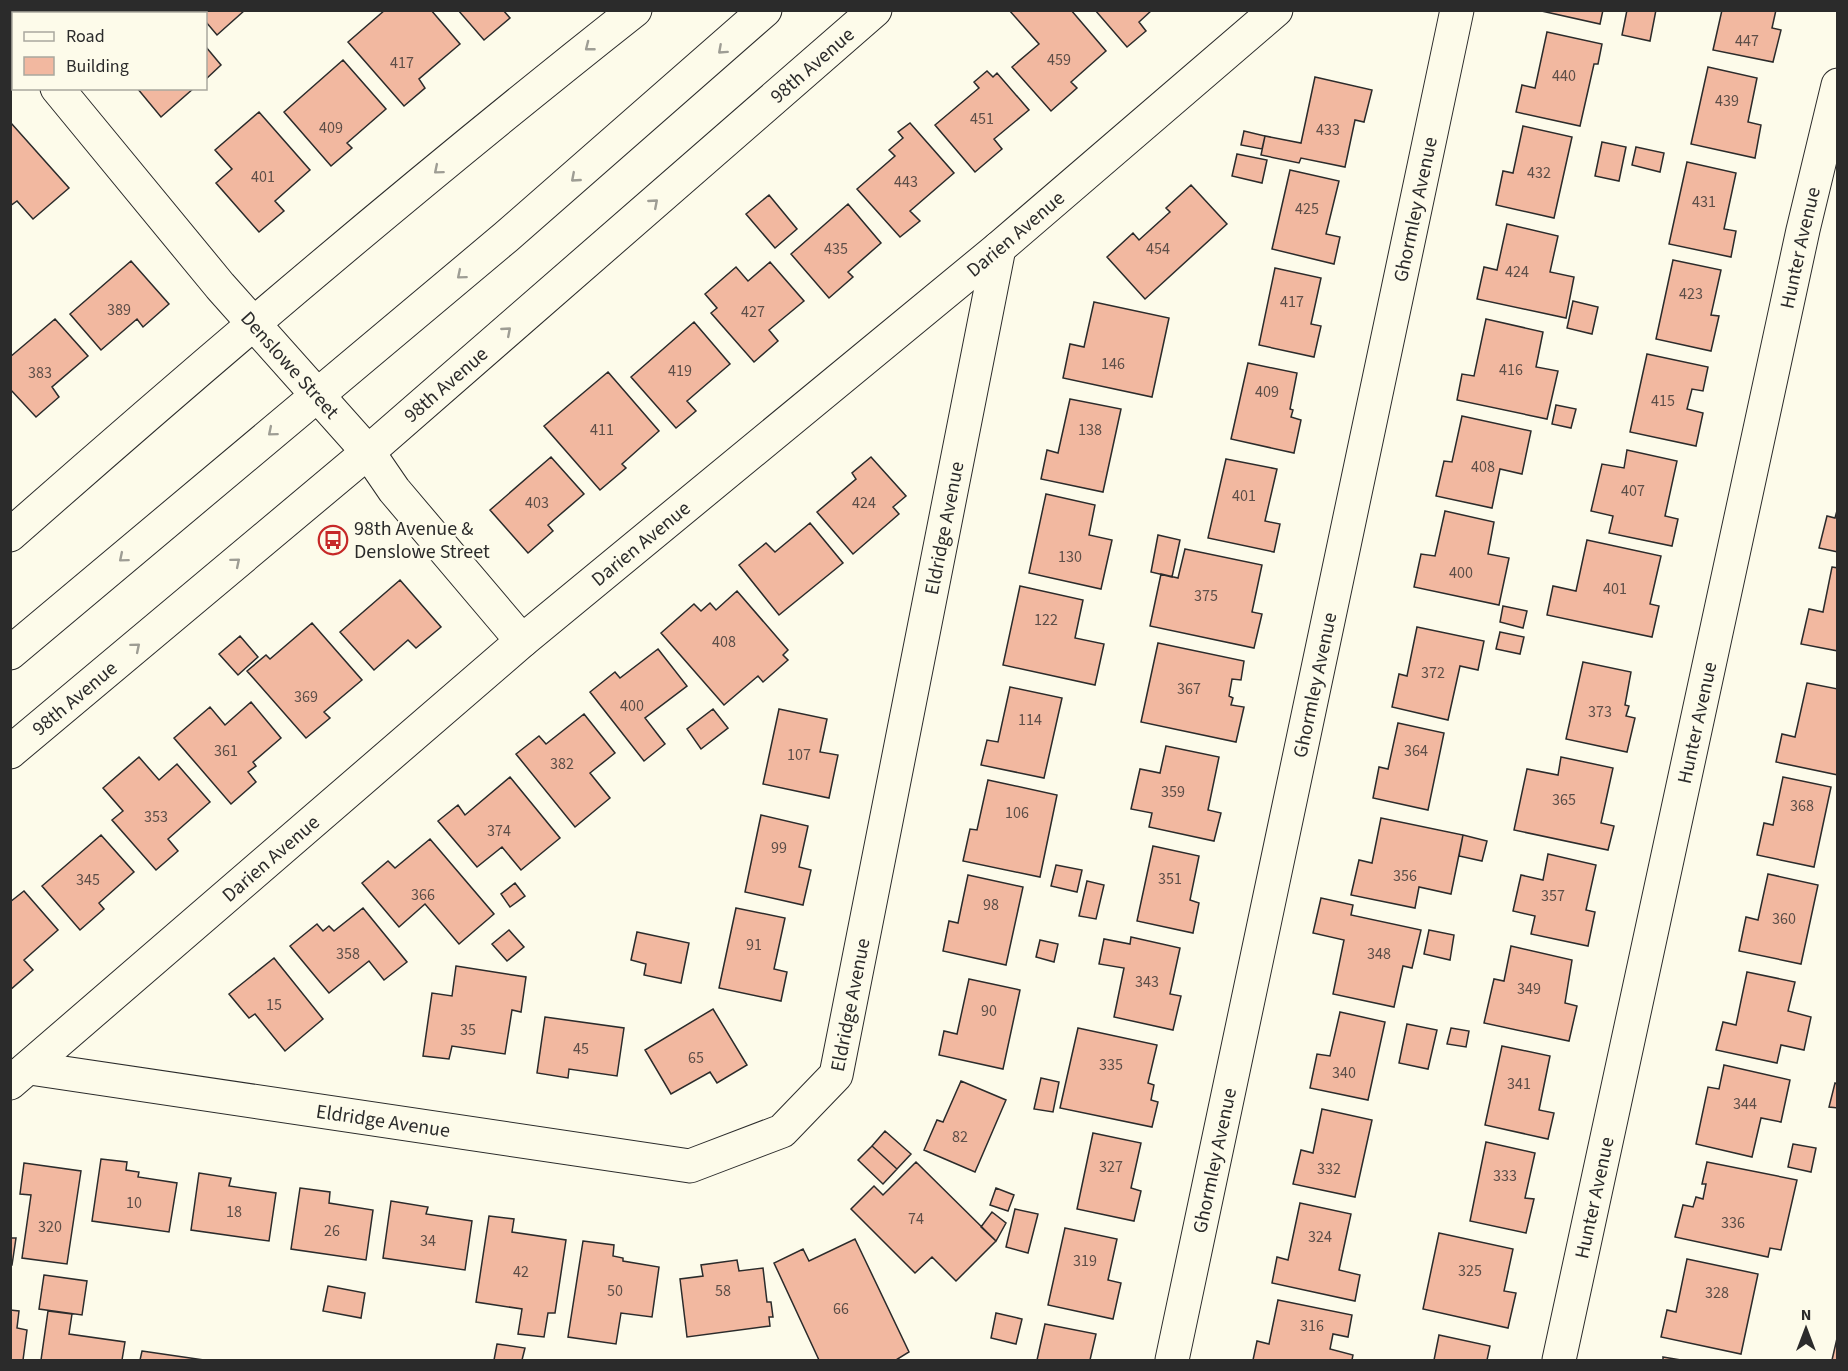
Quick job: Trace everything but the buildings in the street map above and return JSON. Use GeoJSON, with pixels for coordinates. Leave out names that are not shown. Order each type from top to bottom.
{"type":"FeatureCollection","features":[{"type":"Feature","properties":{"kind":"street"},"geometry":{"type":"LineString","coordinates":[[10,535],[254,322],[552,75],[635,10]]}},
{"type":"Feature","properties":{"kind":"street"},"geometry":{"type":"LineString","coordinates":[[10,653],[316,394],[506,237],[765,10]]}},
{"type":"Feature","properties":{"kind":"street","name":"98th Avenue"},"geometry":{"type":"LineString","coordinates":[[10,752],[368,452],[875,10]]}},
{"type":"Feature","properties":{"kind":"street","name":"Darien Avenue"},"geometry":{"type":"LineString","coordinates":[[20,1076],[522,641],[999,248],[1276,10]]}},
{"type":"Feature","properties":{"kind":"street","name":"Ghormley Avenue"},"geometry":{"type":"LineString","coordinates":[[1172,1360],[1457,10]]}},
{"type":"Feature","properties":{"kind":"street","name":"Hunter Avenue"},"geometry":{"type":"LineString","coordinates":[[1559,1360],[1803,230],[1838,85]]}},
{"type":"Feature","properties":{"kind":"street","name":"Denslowe Street"},"geometry":{"type":"LineString","coordinates":[[59,90],[220,286],[368,452],[394,490],[522,641]]}},
{"type":"Feature","properties":{"kind":"street","name":"Eldridge Avenue"},"geometry":{"type":"LineString","coordinates":[[20,1076],[690,1166],[782,1131],[836,1075],[999,248]]}},
{"type":"Feature","properties":{"kind":"place","name":"98th Avenue & Denslowe Street"},"geometry":{"type":"Point","coordinates":[333,540]}}]}
